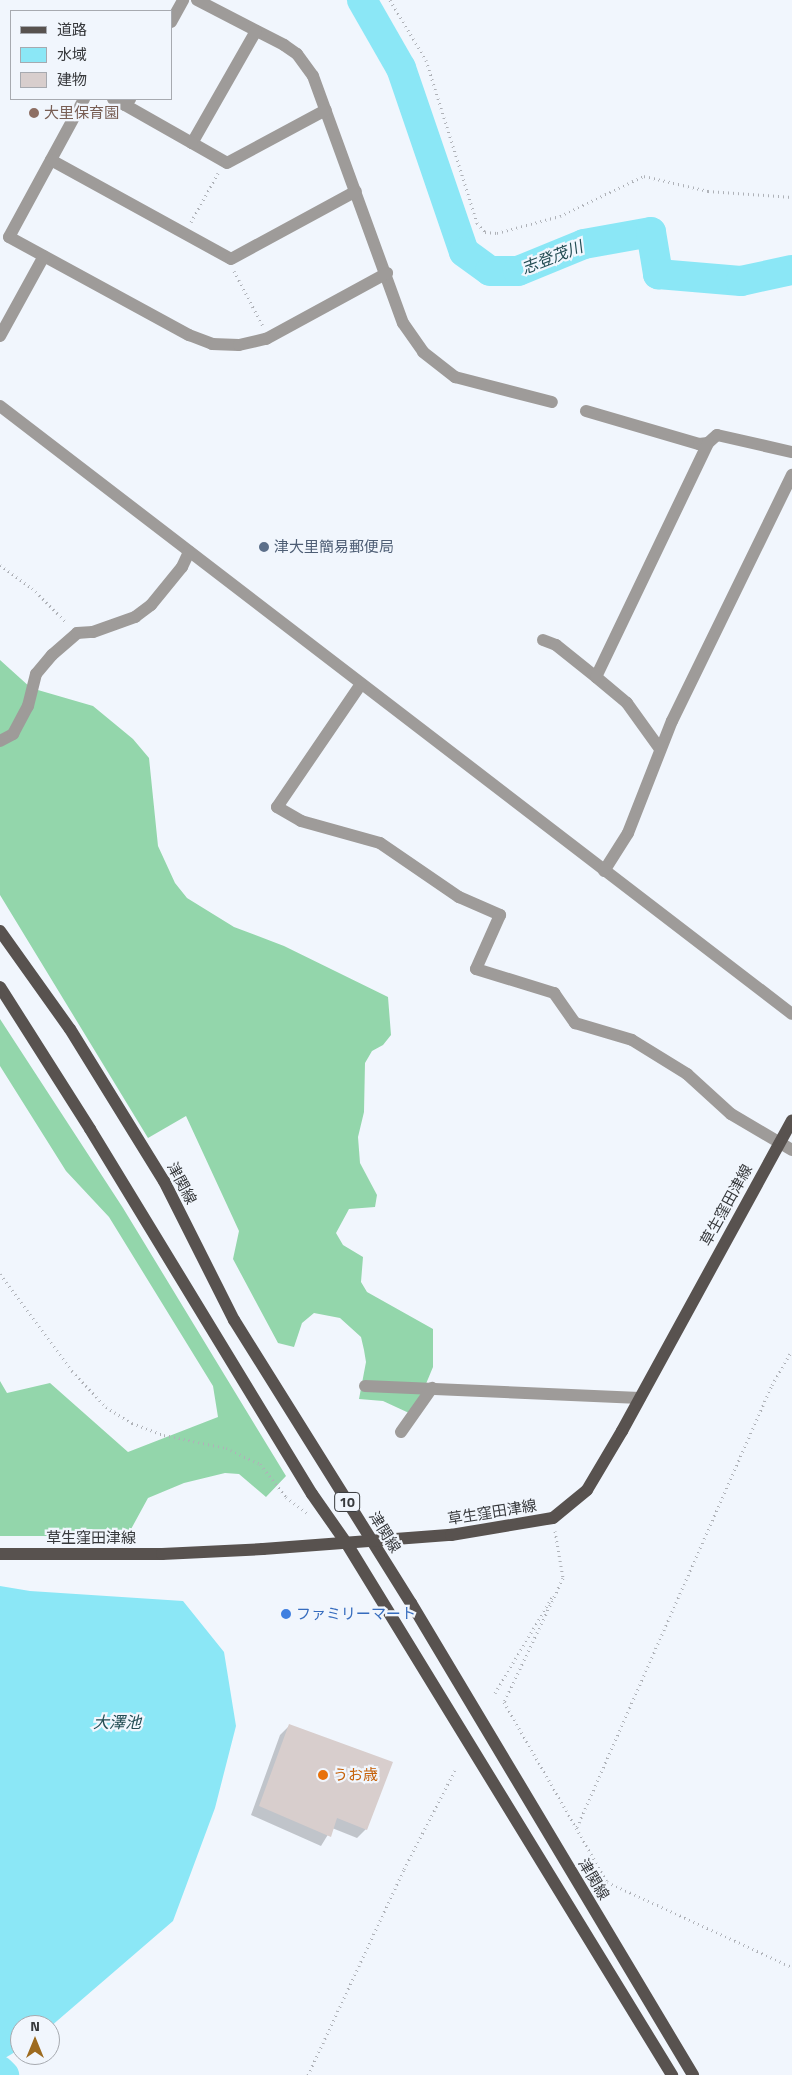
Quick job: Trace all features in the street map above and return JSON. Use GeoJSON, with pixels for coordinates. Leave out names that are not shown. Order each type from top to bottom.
{"type":"FeatureCollection","features":[{"type":"Feature","properties":{"kind":"main road","name":"津関線"},"geometry":{"type":"LineString","coordinates":[[0,931],[70,1029],[164,1181],[234,1320],[372,1542],[694,2075]]}},
{"type":"Feature","properties":{"kind":"main road","name":"10"},"geometry":{"type":"LineString","coordinates":[[0,987],[90,1129],[312,1494],[347,1544],[672,2075]]}},
{"type":"Feature","properties":{"kind":"main road","name":"草生窪田津線"},"geometry":{"type":"LineString","coordinates":[[0,1554],[162,1554],[347,1544],[495,1530],[553,1518],[587,1490],[640,1398],[792,1120]]}},
{"type":"Feature","properties":{"kind":"street"},"geometry":{"type":"LineString","coordinates":[[172,20],[183,0]]}},
{"type":"Feature","properties":{"kind":"street"},"geometry":{"type":"LineString","coordinates":[[197,0],[297,54],[313,76],[388,273],[403,323],[423,352],[441,368],[474,383],[552,402]]}},
{"type":"Feature","properties":{"kind":"street"},"geometry":{"type":"LineString","coordinates":[[192,142],[256,31]]}},
{"type":"Feature","properties":{"kind":"street"},"geometry":{"type":"LineString","coordinates":[[83,100],[9,236],[44,256],[202,341],[239,345],[269,337],[388,273]]}},
{"type":"Feature","properties":{"kind":"street"},"geometry":{"type":"LineString","coordinates":[[128,102],[227,163],[326,110]]}},
{"type":"Feature","properties":{"kind":"street"},"geometry":{"type":"LineString","coordinates":[[50,160],[232,259],[356,191]]}},
{"type":"Feature","properties":{"kind":"street"},"geometry":{"type":"LineString","coordinates":[[0,336],[44,256]]}},
{"type":"Feature","properties":{"kind":"street"},"geometry":{"type":"LineString","coordinates":[[0,406],[792,1014]]}},
{"type":"Feature","properties":{"kind":"street"},"geometry":{"type":"LineString","coordinates":[[586,411],[699,444],[708,444]]}},
{"type":"Feature","properties":{"kind":"street"},"geometry":{"type":"LineString","coordinates":[[596,677],[708,444],[717,435],[792,452]]}},
{"type":"Feature","properties":{"kind":"street"},"geometry":{"type":"LineString","coordinates":[[604,871],[628,833],[660,749],[792,475]]}},
{"type":"Feature","properties":{"kind":"street"},"geometry":{"type":"LineString","coordinates":[[0,742],[13,734],[24,713],[36,674],[77,633],[93,632],[134,617],[151,605],[182,567],[189,552]]}},
{"type":"Feature","properties":{"kind":"street"},"geometry":{"type":"LineString","coordinates":[[543,640],[556,645],[627,703],[660,749]]}},
{"type":"Feature","properties":{"kind":"street"},"geometry":{"type":"LineString","coordinates":[[361,684],[278,807],[301,821],[380,843],[459,897],[500,915],[476,969],[554,994],[575,1023],[632,1040],[687,1074],[731,1114],[792,1150]]}},
{"type":"Feature","properties":{"kind":"street"},"geometry":{"type":"LineString","coordinates":[[365,1386],[640,1398]]}},
{"type":"Feature","properties":{"kind":"street"},"geometry":{"type":"LineString","coordinates":[[401,1432],[432,1388]]}},
{"type":"Feature","properties":{"kind":"path"},"geometry":{"type":"LineString","coordinates":[[390,0],[426,60],[477,223],[485,232],[496,234],[560,216],[644,176],[708,191],[792,197]]}},
{"type":"Feature","properties":{"kind":"path"},"geometry":{"type":"LineString","coordinates":[[184,234],[217,174],[227,163]]}},
{"type":"Feature","properties":{"kind":"path"},"geometry":{"type":"LineString","coordinates":[[232,259],[233,268],[269,337]]}},
{"type":"Feature","properties":{"kind":"path"},"geometry":{"type":"LineString","coordinates":[[0,565],[32,588],[77,633]]}},
{"type":"Feature","properties":{"kind":"path"},"geometry":{"type":"LineString","coordinates":[[0,1274],[72,1371],[106,1407],[132,1423],[164,1435],[226,1448],[260,1464],[286,1497],[309,1514]]}},
{"type":"Feature","properties":{"kind":"path"},"geometry":{"type":"LineString","coordinates":[[576,1828],[772,1385],[792,1351]]}},
{"type":"Feature","properties":{"kind":"path"},"geometry":{"type":"LineString","coordinates":[[553,1518],[563,1578],[504,1702],[611,1886],[792,1967]]}},
{"type":"Feature","properties":{"kind":"path"},"geometry":{"type":"LineString","coordinates":[[495,1693],[558,1588]]}},
{"type":"Feature","properties":{"kind":"path"},"geometry":{"type":"LineString","coordinates":[[308,2075],[407,1862],[455,1770]]}},
{"type":"Feature","properties":{"kind":"green space"},"geometry":{"type":"Polygon","coordinates":[[[0,660],[31,688],[93,706],[133,739],[149,758],[158,846],[175,883],[187,898],[234,927],[284,946],[388,997],[391,1035],[383,1045],[372,1051],[365,1063],[364,1112],[358,1137],[360,1163],[377,1195],[375,1207],[349,1209],[336,1233],[343,1245],[363,1257],[361,1282],[367,1292],[433,1329],[433,1367],[418,1403],[409,1413],[383,1401],[359,1399],[366,1362],[361,1337],[340,1318],[314,1313],[302,1323],[294,1347],[278,1343],[233,1259],[239,1231],[186,1116],[148,1138],[0,895],[0,660]]]}},
{"type":"Feature","properties":{"kind":"green space"},"geometry":{"type":"Polygon","coordinates":[[[0,1019],[123,1208],[286,1476],[266,1497],[239,1474],[225,1473],[184,1483],[148,1498],[130,1531],[118,1536],[0,1536],[0,1381],[7,1393],[50,1383],[128,1452],[218,1417],[213,1386],[109,1217],[66,1171],[0,1066],[0,1019]]]}},
{"type":"Feature","properties":{"kind":"water","name":"大澤池"},"geometry":{"type":"Polygon","coordinates":[[[0,1586],[30,1591],[183,1601],[224,1652],[236,1726],[215,1808],[173,1921],[60,2018],[60,2015],[10,2015],[10,2055],[0,2061],[0,1586]]]}},
{"type":"Feature","properties":{"kind":"building"},"geometry":{"type":"Polygon","coordinates":[[[289,1724],[393,1762],[367,1830],[337,1818],[331,1837],[259,1806],[289,1724]]]}},
{"type":"Feature","properties":{"kind":"waterway","name":"志登茂川"},"geometry":{"type":"LineString","coordinates":[[362,0],[401,68],[464,252],[490,271],[518,271],[584,244],[651,232],[658,274],[741,281],[792,270]]}},
{"type":"Feature","properties":{"kind":"waterway"},"geometry":{"type":"LineString","coordinates":[[0,2071],[4,2075]]}},
{"type":"Feature","properties":{"kind":"place","name":"大里保育園"},"geometry":{"type":"Point","coordinates":[34,113]}},
{"type":"Feature","properties":{"kind":"place","name":"津大里簡易郵便局"},"geometry":{"type":"Point","coordinates":[264,547]}},
{"type":"Feature","properties":{"kind":"place","name":"ファミリーマート"},"geometry":{"type":"Point","coordinates":[286,1614]}},
{"type":"Feature","properties":{"kind":"place","name":"うお歳"},"geometry":{"type":"Point","coordinates":[323,1775]}}]}
